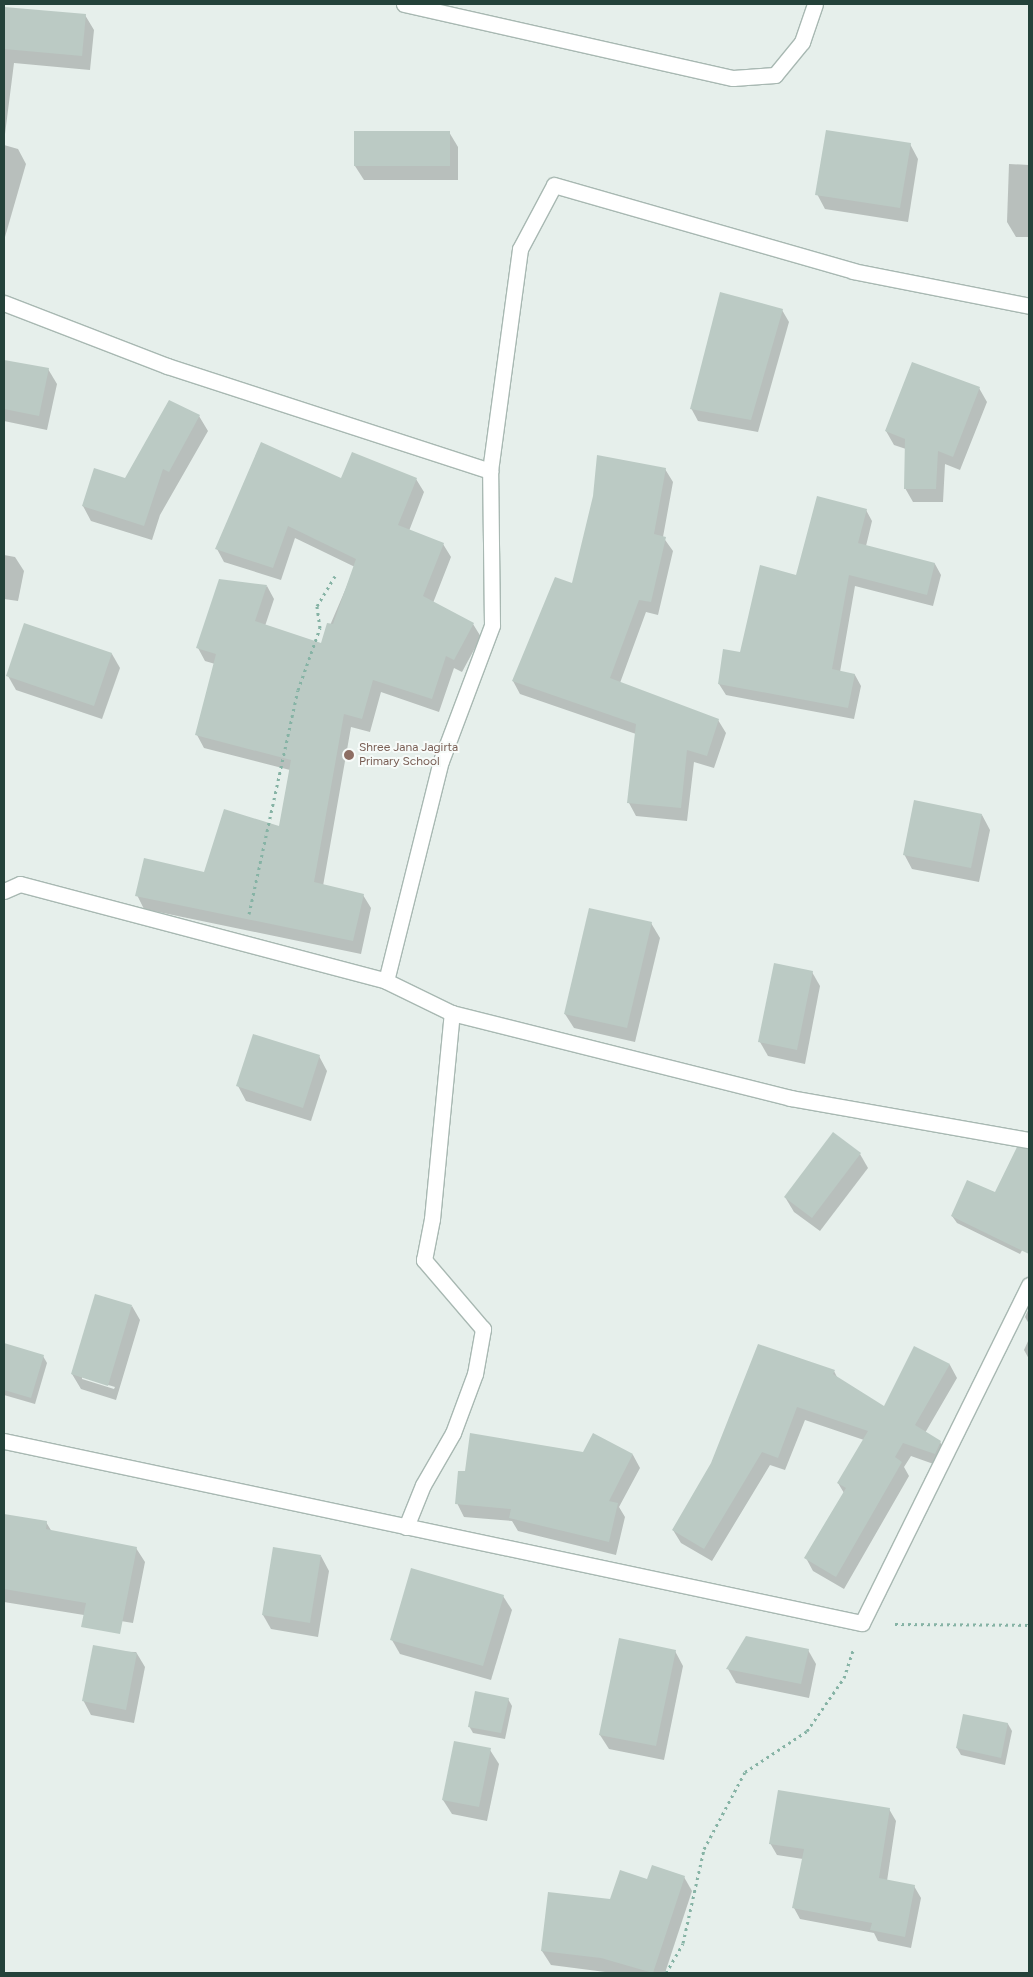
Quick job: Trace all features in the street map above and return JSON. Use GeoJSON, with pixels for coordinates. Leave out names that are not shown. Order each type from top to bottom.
{"type":"FeatureCollection","features":[{"type":"Feature","properties":{"kind":"street"},"geometry":{"type":"LineString","coordinates":[[404,4],[733,78],[775,75],[802,42],[815,4]]}},
{"type":"Feature","properties":{"kind":"street"},"geometry":{"type":"LineString","coordinates":[[386,981],[441,761],[492,626],[490,471],[520,249],[554,185],[853,270],[1029,306]]}},
{"type":"Feature","properties":{"kind":"street"},"geometry":{"type":"LineString","coordinates":[[4,303],[167,366],[490,471]]}},
{"type":"Feature","properties":{"kind":"street"},"geometry":{"type":"LineString","coordinates":[[4,891],[20,884],[244,947],[386,981],[452,1013],[790,1098],[1029,1140]]}},
{"type":"Feature","properties":{"kind":"street"},"geometry":{"type":"LineString","coordinates":[[406,1527],[423,1485],[453,1432],[475,1374],[483,1329],[424,1260],[432,1219],[452,1013]]}},
{"type":"Feature","properties":{"kind":"street"},"geometry":{"type":"LineString","coordinates":[[4,1441],[862,1623],[1029,1285]]}},
{"type":"Feature","properties":{"kind":"path"},"geometry":{"type":"LineString","coordinates":[[244,947],[298,690],[320,628],[317,606],[335,576]]}},
{"type":"Feature","properties":{"kind":"path"},"geometry":{"type":"LineString","coordinates":[[666,1973],[683,1943],[704,1849],[745,1772],[807,1731],[844,1678],[862,1623],[1029,1624]]}},
{"type":"Feature","properties":{"kind":"building"},"geometry":{"type":"Polygon","coordinates":[[[4,7],[86,14],[82,56],[4,49],[4,7]]]}},
{"type":"Feature","properties":{"kind":"building"},"geometry":{"type":"Polygon","coordinates":[[[826,130],[911,143],[900,208],[815,195],[826,130]]]}},
{"type":"Feature","properties":{"kind":"building"},"geometry":{"type":"Polygon","coordinates":[[[354,131],[450,131],[450,166],[354,166],[354,131]]]}},
{"type":"Feature","properties":{"kind":"building"},"geometry":{"type":"Polygon","coordinates":[[[720,292],[783,309],[751,420],[690,409],[720,292]]]}},
{"type":"Feature","properties":{"kind":"building"},"geometry":{"type":"Polygon","coordinates":[[[4,360],[49,368],[39,416],[4,409],[4,360]]]}},
{"type":"Feature","properties":{"kind":"building"},"geometry":{"type":"Polygon","coordinates":[[[912,362],[980,387],[953,457],[938,451],[936,489],[904,489],[905,439],[885,431],[912,362]]]}},
{"type":"Feature","properties":{"kind":"building"},"geometry":{"type":"Polygon","coordinates":[[[169,400],[200,415],[169,472],[163,469],[144,526],[82,506],[94,468],[125,478],[169,400]]]}},
{"type":"Feature","properties":{"kind":"building"},"geometry":{"type":"Polygon","coordinates":[[[261,442],[341,478],[352,452],[417,478],[398,525],[444,543],[423,596],[474,623],[454,660],[446,656],[432,699],[373,680],[362,719],[344,714],[314,882],[364,894],[353,941],[135,896],[144,858],[204,872],[224,809],[279,826],[291,760],[195,735],[216,654],[196,648],[219,579],[267,585],[255,621],[321,643],[327,623],[333,624],[356,559],[288,526],[273,568],[215,549],[261,442]]]}},
{"type":"Feature","properties":{"kind":"building"},"geometry":{"type":"Polygon","coordinates":[[[597,455],[666,468],[654,534],[666,537],[651,602],[639,600],[610,678],[719,719],[707,756],[687,750],[681,808],[627,803],[636,724],[512,681],[555,577],[572,583],[593,496],[597,455]]]}},
{"type":"Feature","properties":{"kind":"building"},"geometry":{"type":"Polygon","coordinates":[[[817,496],[867,509],[858,543],[935,563],[927,595],[849,575],[832,669],[855,674],[848,708],[718,684],[723,649],[740,652],[760,565],[796,575],[817,496]]]}},
{"type":"Feature","properties":{"kind":"building"},"geometry":{"type":"Polygon","coordinates":[[[24,623],[112,653],[94,706],[6,676],[24,623]]]}},
{"type":"Feature","properties":{"kind":"building"},"geometry":{"type":"Polygon","coordinates":[[[914,800],[982,814],[971,868],[903,855],[914,800]]]}},
{"type":"Feature","properties":{"kind":"building"},"geometry":{"type":"Polygon","coordinates":[[[589,908],[652,922],[627,1028],[564,1014],[589,908]]]}},
{"type":"Feature","properties":{"kind":"building"},"geometry":{"type":"Polygon","coordinates":[[[774,963],[813,971],[797,1050],[758,1042],[774,963]]]}},
{"type":"Feature","properties":{"kind":"building"},"geometry":{"type":"Polygon","coordinates":[[[253,1034],[320,1055],[303,1108],[236,1086],[253,1034]]]}},
{"type":"Feature","properties":{"kind":"building"},"geometry":{"type":"Polygon","coordinates":[[[833,1132],[861,1153],[812,1218],[784,1197],[833,1132]]]}},
{"type":"Feature","properties":{"kind":"building"},"geometry":{"type":"Polygon","coordinates":[[[1017,1147],[1029,1149],[1029,1254],[951,1216],[967,1180],[995,1192],[1017,1147]]]}},
{"type":"Feature","properties":{"kind":"building"},"geometry":{"type":"Polygon","coordinates":[[[95,1294],[132,1305],[108,1386],[71,1374],[95,1294]]]}},
{"type":"Feature","properties":{"kind":"building"},"geometry":{"type":"Polygon","coordinates":[[[4,1343],[44,1355],[31,1398],[4,1390],[4,1343]]]}},
{"type":"Feature","properties":{"kind":"building"},"geometry":{"type":"Polygon","coordinates":[[[758,1344],[835,1370],[833,1374],[884,1406],[914,1346],[950,1364],[915,1425],[941,1441],[935,1454],[903,1443],[895,1457],[902,1462],[836,1577],[804,1558],[846,1488],[837,1483],[868,1431],[797,1407],[778,1458],[762,1452],[704,1549],[672,1530],[711,1463],[758,1344]]]}},
{"type":"Feature","properties":{"kind":"building"},"geometry":{"type":"Polygon","coordinates":[[[470,1433],[583,1452],[593,1433],[633,1454],[609,1501],[618,1503],[609,1542],[509,1518],[511,1509],[455,1504],[458,1471],[465,1471],[470,1433]]]}},
{"type":"Feature","properties":{"kind":"building"},"geometry":{"type":"Polygon","coordinates":[[[4,1514],[47,1521],[46,1529],[137,1547],[120,1634],[81,1627],[86,1603],[4,1589],[4,1514]]]}},
{"type":"Feature","properties":{"kind":"building"},"geometry":{"type":"Polygon","coordinates":[[[273,1547],[321,1555],[310,1623],[262,1615],[273,1547]]]}},
{"type":"Feature","properties":{"kind":"building"},"geometry":{"type":"Polygon","coordinates":[[[411,1568],[504,1595],[483,1666],[390,1640],[411,1568]]]}},
{"type":"Feature","properties":{"kind":"building"},"geometry":{"type":"Polygon","coordinates":[[[746,1636],[809,1649],[801,1684],[726,1669],[746,1636]]]}},
{"type":"Feature","properties":{"kind":"building"},"geometry":{"type":"Polygon","coordinates":[[[619,1638],[676,1650],[656,1746],[599,1735],[619,1638]]]}},
{"type":"Feature","properties":{"kind":"building"},"geometry":{"type":"Polygon","coordinates":[[[93,1645],[137,1653],[126,1710],[82,1701],[93,1645]]]}},
{"type":"Feature","properties":{"kind":"building"},"geometry":{"type":"Polygon","coordinates":[[[475,1691],[509,1698],[501,1733],[468,1727],[475,1691]]]}},
{"type":"Feature","properties":{"kind":"building"},"geometry":{"type":"Polygon","coordinates":[[[963,1714],[1008,1723],[1001,1758],[956,1748],[963,1714]]]}},
{"type":"Feature","properties":{"kind":"building"},"geometry":{"type":"Polygon","coordinates":[[[454,1741],[491,1748],[479,1807],[442,1800],[454,1741]]]}},
{"type":"Feature","properties":{"kind":"building"},"geometry":{"type":"Polygon","coordinates":[[[778,1790],[890,1808],[879,1878],[915,1885],[905,1937],[870,1930],[872,1923],[792,1908],[804,1849],[769,1844],[778,1790]]]}},
{"type":"Feature","properties":{"kind":"building"},"geometry":{"type":"Polygon","coordinates":[[[652,1865],[685,1876],[653,1973],[601,1958],[541,1951],[548,1892],[610,1899],[620,1870],[647,1879],[652,1865]]]}},
{"type":"Feature","properties":{"kind":"place","name":"Shree Jana Jagirta Primary School"},"geometry":{"type":"Point","coordinates":[349,755]}}]}
